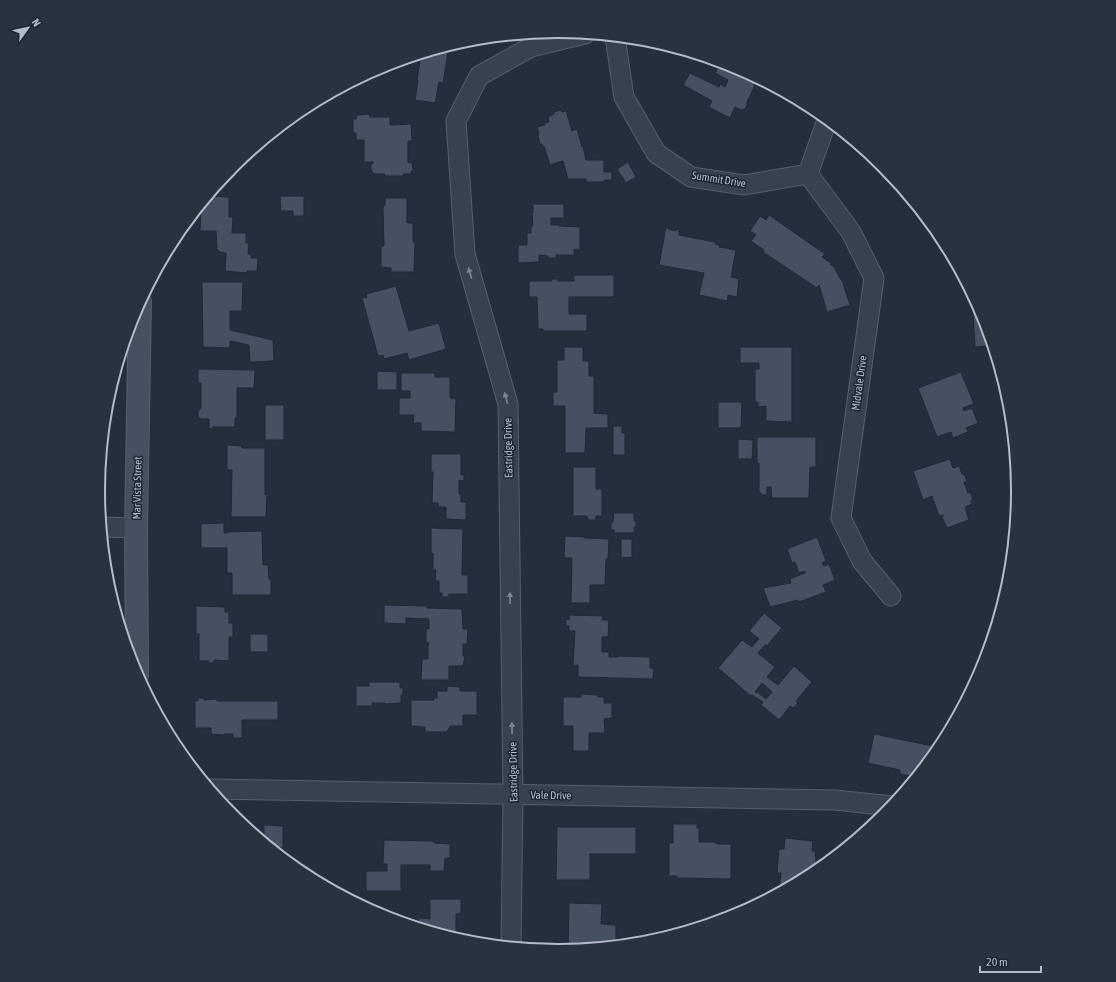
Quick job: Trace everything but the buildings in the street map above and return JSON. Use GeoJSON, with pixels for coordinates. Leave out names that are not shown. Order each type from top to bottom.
{"type":"FeatureCollection","features":[{"type":"Feature","properties":{"kind":"street","name":"Eastridge Drive"},"geometry":{"type":"LineString","coordinates":[[511,941],[513,794],[508,404],[465,254],[456,121],[479,76],[531,47],[567,38]]}},
{"type":"Feature","properties":{"kind":"street","name":"Summit Drive"},"geometry":{"type":"LineString","coordinates":[[616,42],[624,97],[656,153],[691,177],[744,185],[808,174]]}},
{"type":"Feature","properties":{"kind":"street"},"geometry":{"type":"LineString","coordinates":[[808,174],[825,125]]}},
{"type":"Feature","properties":{"kind":"street","name":"Midvale Drive"},"geometry":{"type":"LineString","coordinates":[[808,174],[851,232],[874,278],[841,518],[862,562],[891,596]]}},
{"type":"Feature","properties":{"kind":"street","name":"Mar Vista Street"},"geometry":{"type":"LineString","coordinates":[[137,658],[136,528],[140,316]]}},
{"type":"Feature","properties":{"kind":"street"},"geometry":{"type":"LineString","coordinates":[[107,527],[136,528]]}},
{"type":"Feature","properties":{"kind":"street","name":"Vale Drive"},"geometry":{"type":"LineString","coordinates":[[216,789],[835,800],[884,805]]}}]}
